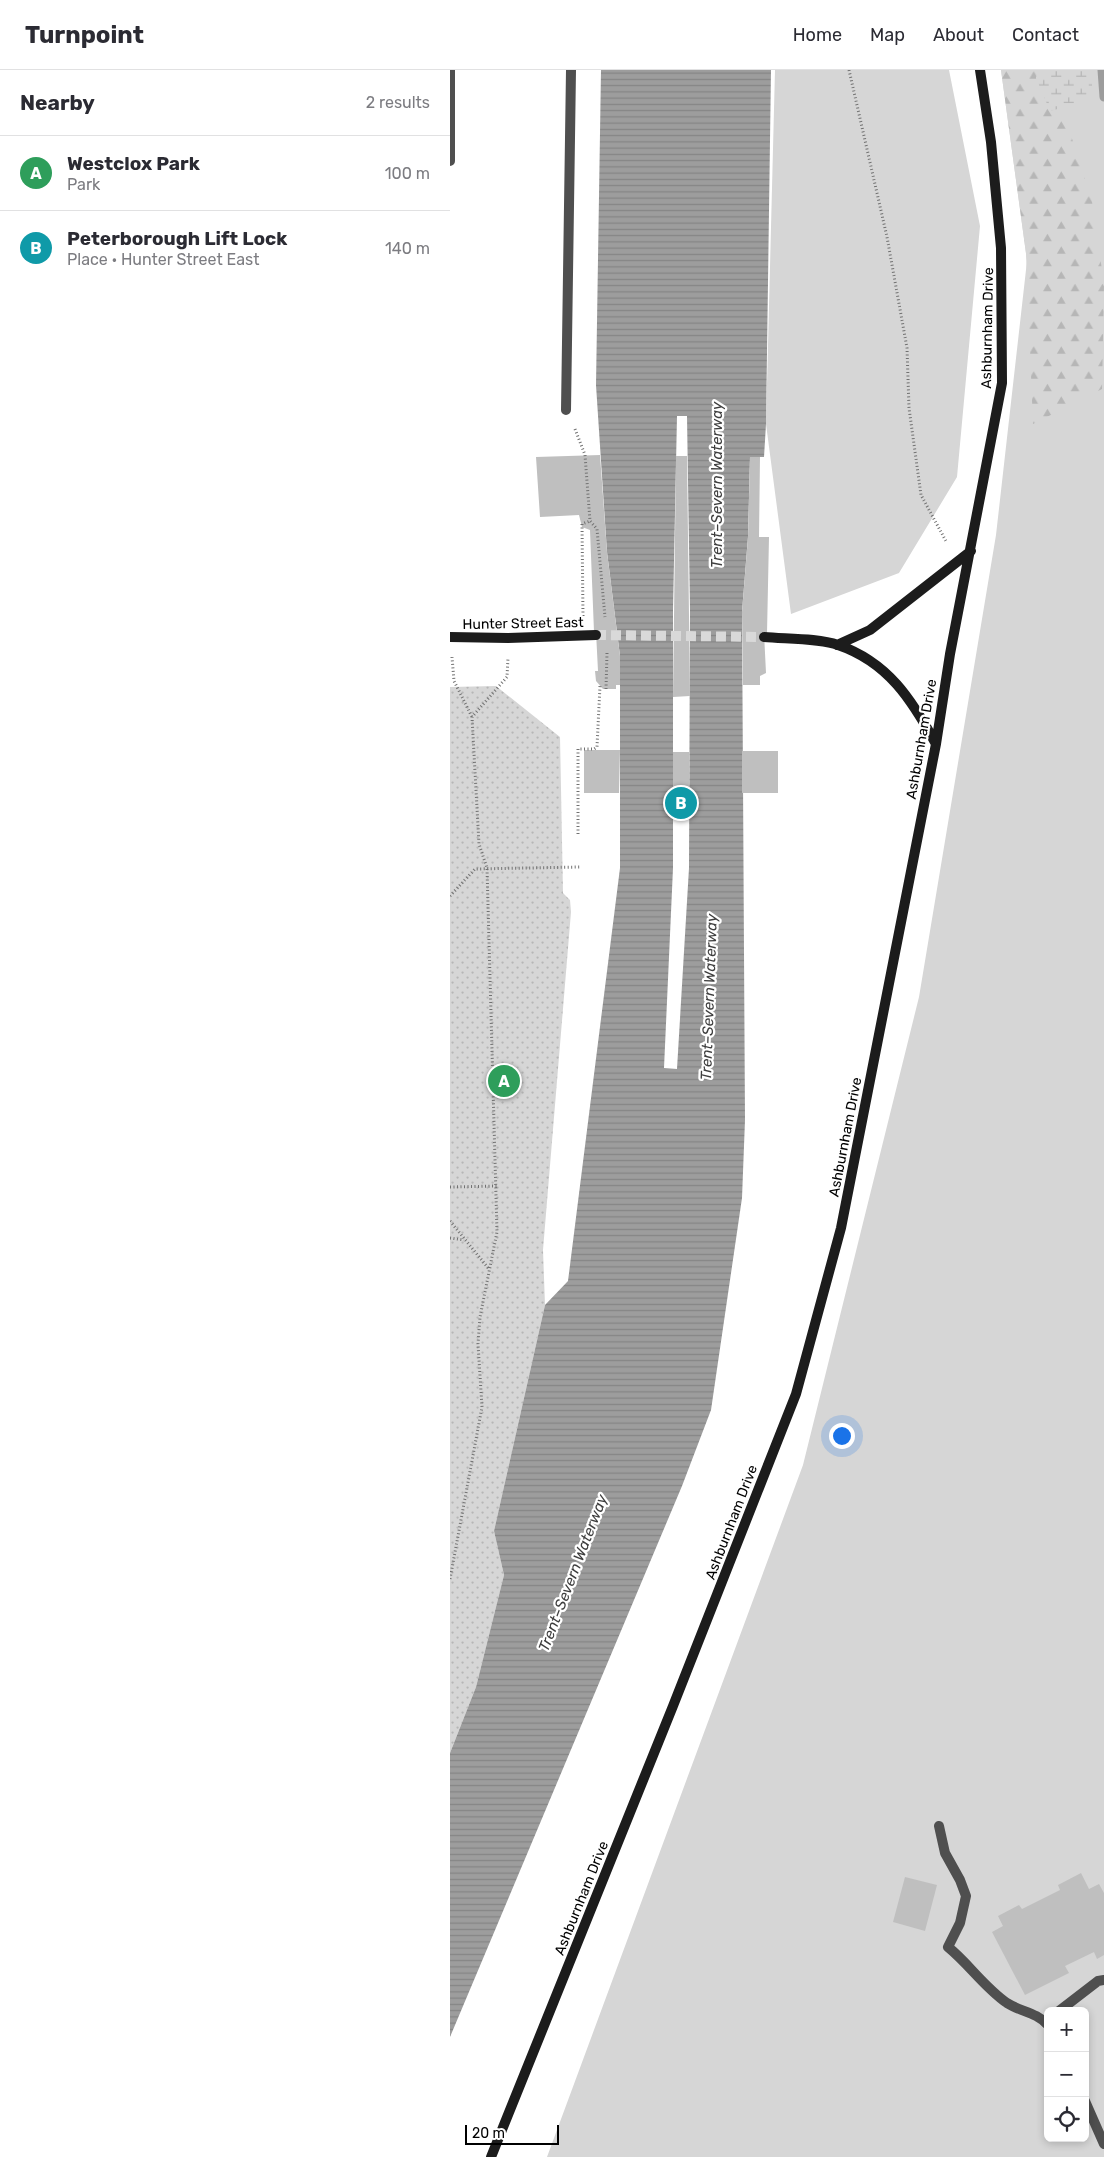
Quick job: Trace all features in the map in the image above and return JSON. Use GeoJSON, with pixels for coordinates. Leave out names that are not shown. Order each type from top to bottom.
{"type":"FeatureCollection","features":[{"type":"Feature","properties":{"kind":"street","name":"Ashburnham Drive"},"geometry":{"type":"LineString","coordinates":[[491,2157],[673,1706],[796,1394],[841,1228],[936,744],[1002,383],[1001,248],[980,70]]}},
{"type":"Feature","properties":{"kind":"street"},"geometry":{"type":"LineString","coordinates":[[837,645],[870,630],[971,551]]}},
{"type":"Feature","properties":{"kind":"street","name":"Hunter Street East"},"geometry":{"type":"LineString","coordinates":[[450,637],[508,638],[596,635]]}},
{"type":"Feature","properties":{"kind":"street"},"geometry":{"type":"LineString","coordinates":[[764,637],[837,645],[876,665],[898,685],[915,706],[936,744]]}},
{"type":"Feature","properties":{"kind":"lane"},"geometry":{"type":"LineString","coordinates":[[450,70],[450,161]]}},
{"type":"Feature","properties":{"kind":"lane"},"geometry":{"type":"LineString","coordinates":[[566,410],[571,70]]}},
{"type":"Feature","properties":{"kind":"lane"},"geometry":{"type":"LineString","coordinates":[[940,1826],[945,1853],[960,1880],[966,1896],[960,1923],[948,1947],[958,1954],[973,1973],[1008,2003],[1040,2016],[1044,2020]]}},
{"type":"Feature","properties":{"kind":"lane"},"geometry":{"type":"LineString","coordinates":[[1064,2007],[1098,1981],[1104,1980]]}},
{"type":"Feature","properties":{"kind":"lane"},"geometry":{"type":"LineString","coordinates":[[1089,2110],[1104,2144]]}},
{"type":"Feature","properties":{"kind":"path"},"geometry":{"type":"LineString","coordinates":[[850,70],[887,237],[907,348],[909,408],[921,494],[957,562]]}},
{"type":"Feature","properties":{"kind":"path"},"geometry":{"type":"LineString","coordinates":[[566,410],[583,447],[590,520],[597,529],[605,622]]}},
{"type":"Feature","properties":{"kind":"path"},"geometry":{"type":"LineString","coordinates":[[583,621],[582,524],[590,520]]}},
{"type":"Feature","properties":{"kind":"path"},"geometry":{"type":"LineString","coordinates":[[472,717],[507,677],[508,638]]}},
{"type":"Feature","properties":{"kind":"path"},"geometry":{"type":"LineString","coordinates":[[606,689],[607,650]]}},
{"type":"Feature","properties":{"kind":"path"},"geometry":{"type":"LineString","coordinates":[[450,1579],[482,1407],[478,1344],[480,1318],[497,1232],[487,868],[479,844],[472,717],[454,680],[451,653]]}},
{"type":"Feature","properties":{"kind":"path"},"geometry":{"type":"LineString","coordinates":[[578,834],[578,749],[594,749],[597,747],[600,686]]}},
{"type":"Feature","properties":{"kind":"path"},"geometry":{"type":"LineString","coordinates":[[450,896],[475,869],[580,866]]}},
{"type":"Feature","properties":{"kind":"path"},"geometry":{"type":"LineString","coordinates":[[450,1187],[497,1186]]}},
{"type":"Feature","properties":{"kind":"path"},"geometry":{"type":"LineString","coordinates":[[450,1221],[490,1270]]}},
{"type":"Feature","properties":{"kind":"path"},"geometry":{"type":"LineString","coordinates":[[450,1238],[465,1240]]}},
{"type":"Feature","properties":{"kind":"green space"},"geometry":{"type":"Polygon","coordinates":[[[775,70],[949,70],[980,226],[957,477],[899,573],[791,614],[766,424],[775,70]]]}},
{"type":"Feature","properties":{"kind":"green space"},"geometry":{"type":"Polygon","coordinates":[[[1001,70],[1104,70],[1104,2157],[547,2157],[803,1465],[919,997],[996,535],[1027,261],[1001,70]]]}},
{"type":"Feature","properties":{"kind":"green space"},"geometry":{"type":"Polygon","coordinates":[[[1001,70],[1038,70],[1036,78],[1049,111],[1067,123],[1092,201],[1104,284],[1102,389],[1033,424],[1026,253],[1001,70]]]}},
{"type":"Feature","properties":{"kind":"green space"},"geometry":{"type":"Polygon","coordinates":[[[1038,70],[1092,70],[1092,88],[1080,103],[1050,111],[1036,78],[1038,70]]]}},
{"type":"Feature","properties":{"kind":"green space"},"geometry":{"type":"Polygon","coordinates":[[[496,686],[560,737],[563,893],[570,900],[571,912],[543,1250],[545,1305],[494,1531],[504,1575],[476,1687],[450,1753],[450,687],[496,686]]]}},
{"type":"Feature","properties":{"kind":"water","name":"Trent–Severn Waterway"},"geometry":{"type":"Polygon","coordinates":[[[601,70],[771,70],[766,424],[764,457],[750,457],[748,537],[742,612],[745,1120],[742,1198],[711,1410],[682,1486],[450,2037],[450,1753],[476,1687],[504,1575],[494,1531],[545,1305],[568,1281],[620,868],[620,656],[607,552],[596,385],[601,70]],[[677,416],[673,610],[673,868],[664,1068],[677,1069],[689,868],[690,610],[687,416],[677,416]]]}},
{"type":"Feature","properties":{"kind":"building"},"geometry":{"type":"Polygon","coordinates":[[[600,455],[607,552],[620,656],[620,685],[616,685],[616,689],[603,689],[596,681],[595,671],[598,671],[596,632],[594,632],[590,530],[582,527],[579,515],[540,517],[536,457],[600,455]]]}},
{"type":"Feature","properties":{"kind":"building"},"geometry":{"type":"Polygon","coordinates":[[[676,456],[687,456],[690,696],[673,697],[676,456]]]}},
{"type":"Feature","properties":{"kind":"building"},"geometry":{"type":"Polygon","coordinates":[[[750,457],[760,457],[759,537],[769,537],[767,633],[764,633],[766,673],[760,676],[760,685],[743,685],[742,612],[748,537],[750,457]]]}},
{"type":"Feature","properties":{"kind":"building"},"geometry":{"type":"Polygon","coordinates":[[[584,750],[620,750],[619,793],[584,793],[584,750]]]}},
{"type":"Feature","properties":{"kind":"building"},"geometry":{"type":"Polygon","coordinates":[[[742,751],[778,751],[778,793],[742,793],[742,751]]]}},
{"type":"Feature","properties":{"kind":"building"},"geometry":{"type":"Polygon","coordinates":[[[673,752],[689,752],[689,794],[673,794],[673,752]]]}},
{"type":"Feature","properties":{"kind":"building"},"geometry":{"type":"Polygon","coordinates":[[[1081,1873],[1089,1889],[1099,1884],[1104,1893],[1104,1955],[1097,1959],[1094,1952],[1065,1966],[1069,1973],[1025,1995],[992,1932],[1003,1926],[998,1916],[1019,1905],[1022,1909],[1060,1890],[1058,1885],[1081,1873]]]}},
{"type":"Feature","properties":{"kind":"building"},"geometry":{"type":"Polygon","coordinates":[[[905,1877],[937,1885],[925,1931],[893,1922],[905,1877]]]}},
{"type":"Feature","properties":{"kind":"waterway"},"geometry":{"type":"LineString","coordinates":[[1102,70],[1104,97]]}},
{"type":"Feature","properties":{"kind":"tunnel"},"geometry":{"type":"LineString","coordinates":[[596,635],[764,637]]}},
{"type":"Feature","properties":{"kind":"place","name":"Peterborough Lift Lock"},"geometry":{"type":"Point","coordinates":[681,803]}},
{"type":"Feature","properties":{"kind":"place","name":"Westclox Park"},"geometry":{"type":"Point","coordinates":[504,1081]}}]}
